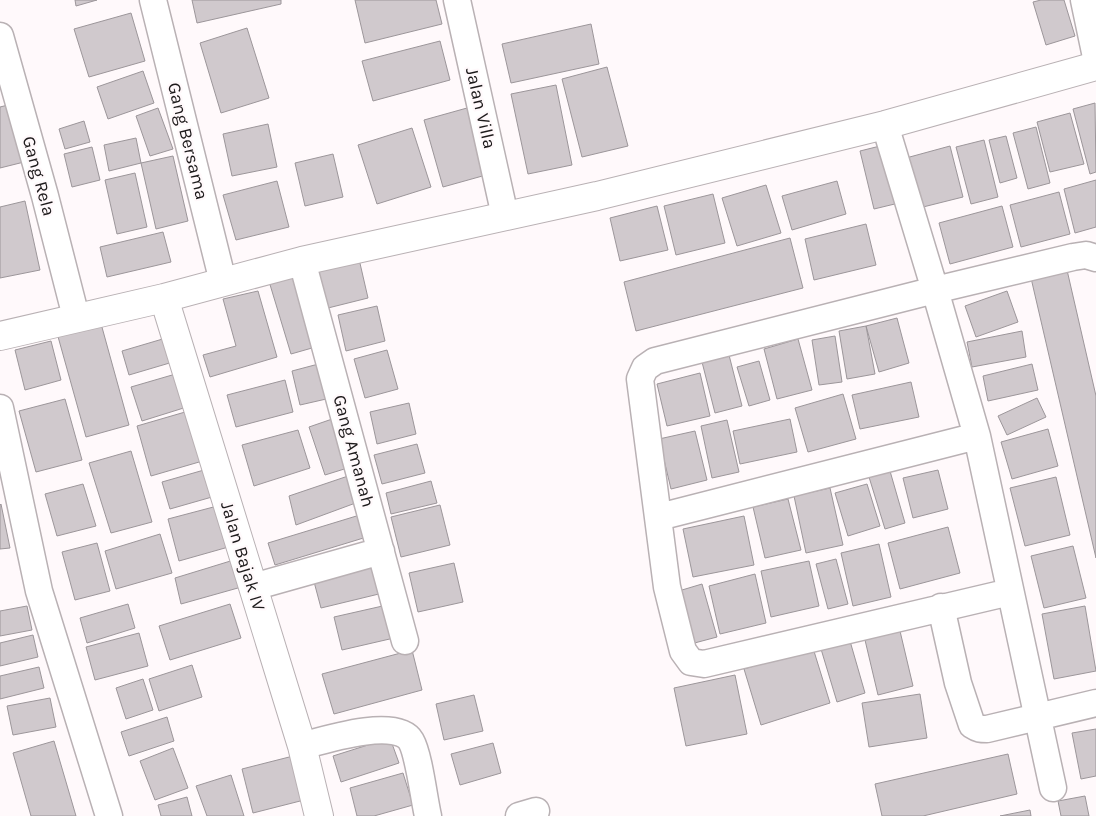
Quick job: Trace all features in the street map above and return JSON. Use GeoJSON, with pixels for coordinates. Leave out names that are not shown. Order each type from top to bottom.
{"type":"FeatureCollection","features":[{"type":"Feature","properties":{"kind":"street","name":"Gang Bersama"},"geometry":{"type":"LineString","coordinates":[[153,0],[223,282]]}},
{"type":"Feature","properties":{"kind":"street","name":"Jalan Villa"},"geometry":{"type":"LineString","coordinates":[[457,0],[505,216]]}},
{"type":"Feature","properties":{"kind":"street"},"geometry":{"type":"LineString","coordinates":[[1084,0],[1096,57]]}},
{"type":"Feature","properties":{"kind":"street","name":"Gang Rela"},"geometry":{"type":"LineString","coordinates":[[0,36],[45,196],[76,317]]}},
{"type":"Feature","properties":{"kind":"street"},"geometry":{"type":"LineString","coordinates":[[0,336],[164,298],[302,260],[597,196],[885,125],[1096,66]]}},
{"type":"Feature","properties":{"kind":"street"},"geometry":{"type":"LineString","coordinates":[[885,125],[977,436],[1053,788]]}},
{"type":"Feature","properties":{"kind":"street"},"geometry":{"type":"LineString","coordinates":[[1010,592],[704,664],[691,662],[683,651],[667,587],[640,380],[645,368],[655,362],[935,290],[1073,257],[1086,255],[1096,258]]}},
{"type":"Feature","properties":{"kind":"street","name":"Gang Amanah"},"geometry":{"type":"LineString","coordinates":[[302,260],[405,641]]}},
{"type":"Feature","properties":{"kind":"street","name":"Jalan Bajak IV"},"geometry":{"type":"LineString","coordinates":[[164,298],[302,746],[319,816]]}},
{"type":"Feature","properties":{"kind":"street"},"geometry":{"type":"LineString","coordinates":[[0,408],[39,591],[109,816]]}},
{"type":"Feature","properties":{"kind":"street"},"geometry":{"type":"LineString","coordinates":[[659,517],[977,436]]}},
{"type":"Feature","properties":{"kind":"street"},"geometry":{"type":"LineString","coordinates":[[253,588],[381,551]]}},
{"type":"Feature","properties":{"kind":"street"},"geometry":{"type":"LineString","coordinates":[[941,607],[958,683],[972,725],[980,730],[1096,703]]}},
{"type":"Feature","properties":{"kind":"street"},"geometry":{"type":"LineString","coordinates":[[302,746],[331,738],[383,730],[405,734],[411,742],[416,757],[428,816]]}},
{"type":"Feature","properties":{"kind":"building"},"geometry":{"type":"Polygon","coordinates":[[[75,0],[97,0],[76,6],[75,0]]]}},
{"type":"Feature","properties":{"kind":"building"},"geometry":{"type":"Polygon","coordinates":[[[192,0],[281,0],[281,4],[197,23],[192,0]]]}},
{"type":"Feature","properties":{"kind":"building"},"geometry":{"type":"Polygon","coordinates":[[[355,0],[436,0],[442,24],[365,43],[355,0]]]}},
{"type":"Feature","properties":{"kind":"building"},"geometry":{"type":"Polygon","coordinates":[[[1064,0],[1075,36],[1046,45],[1033,2],[1064,0]]]}},
{"type":"Feature","properties":{"kind":"building"},"geometry":{"type":"Polygon","coordinates":[[[131,13],[145,61],[89,77],[74,29],[131,13]]]}},
{"type":"Feature","properties":{"kind":"building"},"geometry":{"type":"Polygon","coordinates":[[[591,24],[599,64],[511,83],[502,44],[591,24]]]}},
{"type":"Feature","properties":{"kind":"building"},"geometry":{"type":"Polygon","coordinates":[[[247,28],[269,98],[221,113],[200,43],[247,28]]]}},
{"type":"Feature","properties":{"kind":"building"},"geometry":{"type":"Polygon","coordinates":[[[440,41],[450,80],[373,101],[362,61],[440,41]]]}},
{"type":"Feature","properties":{"kind":"building"},"geometry":{"type":"Polygon","coordinates":[[[607,67],[628,146],[582,157],[562,79],[607,67]]]}},
{"type":"Feature","properties":{"kind":"building"},"geometry":{"type":"Polygon","coordinates":[[[143,71],[154,103],[108,119],[97,87],[143,71]]]}},
{"type":"Feature","properties":{"kind":"building"},"geometry":{"type":"Polygon","coordinates":[[[556,85],[572,165],[528,174],[511,94],[556,85]]]}},
{"type":"Feature","properties":{"kind":"building"},"geometry":{"type":"Polygon","coordinates":[[[1095,103],[1096,172],[1090,174],[1073,109],[1095,103]]]}},
{"type":"Feature","properties":{"kind":"building"},"geometry":{"type":"Polygon","coordinates":[[[12,104],[28,161],[0,168],[0,107],[12,104]]]}},
{"type":"Feature","properties":{"kind":"building"},"geometry":{"type":"Polygon","coordinates":[[[158,108],[173,149],[150,156],[136,116],[158,108]]]}},
{"type":"Feature","properties":{"kind":"building"},"geometry":{"type":"Polygon","coordinates":[[[467,108],[486,175],[443,187],[424,120],[467,108]]]}},
{"type":"Feature","properties":{"kind":"building"},"geometry":{"type":"Polygon","coordinates":[[[1070,113],[1084,164],[1050,172],[1037,122],[1070,113]]]}},
{"type":"Feature","properties":{"kind":"building"},"geometry":{"type":"Polygon","coordinates":[[[84,121],[90,142],[65,149],[59,129],[84,121]]]}},
{"type":"Feature","properties":{"kind":"building"},"geometry":{"type":"Polygon","coordinates":[[[268,124],[277,167],[232,176],[223,134],[268,124]]]}},
{"type":"Feature","properties":{"kind":"building"},"geometry":{"type":"Polygon","coordinates":[[[1036,127],[1050,183],[1028,189],[1013,133],[1036,127]]]}},
{"type":"Feature","properties":{"kind":"building"},"geometry":{"type":"Polygon","coordinates":[[[412,128],[431,187],[377,204],[358,145],[412,128]]]}},
{"type":"Feature","properties":{"kind":"building"},"geometry":{"type":"Polygon","coordinates":[[[1006,136],[1017,178],[1000,183],[989,140],[1006,136]]]}},
{"type":"Feature","properties":{"kind":"building"},"geometry":{"type":"Polygon","coordinates":[[[136,138],[141,163],[109,171],[104,145],[136,138]]]}},
{"type":"Feature","properties":{"kind":"building"},"geometry":{"type":"Polygon","coordinates":[[[984,140],[998,197],[971,204],[956,147],[984,140]]]}},
{"type":"Feature","properties":{"kind":"building"},"geometry":{"type":"Polygon","coordinates":[[[888,144],[903,202],[874,209],[860,151],[888,144]]]}},
{"type":"Feature","properties":{"kind":"building"},"geometry":{"type":"Polygon","coordinates":[[[950,146],[963,197],[919,208],[906,158],[950,146]]]}},
{"type":"Feature","properties":{"kind":"building"},"geometry":{"type":"Polygon","coordinates":[[[92,147],[100,180],[72,187],[64,154],[92,147]]]}},
{"type":"Feature","properties":{"kind":"building"},"geometry":{"type":"Polygon","coordinates":[[[333,154],[343,197],[305,206],[295,163],[333,154]]]}},
{"type":"Feature","properties":{"kind":"building"},"geometry":{"type":"Polygon","coordinates":[[[173,156],[188,221],[156,229],[141,163],[173,156]]]}},
{"type":"Feature","properties":{"kind":"building"},"geometry":{"type":"Polygon","coordinates":[[[135,173],[147,227],[117,234],[105,180],[135,173]]]}},
{"type":"Feature","properties":{"kind":"building"},"geometry":{"type":"Polygon","coordinates":[[[1096,180],[1096,227],[1075,233],[1064,189],[1096,180]]]}},
{"type":"Feature","properties":{"kind":"building"},"geometry":{"type":"Polygon","coordinates":[[[277,181],[289,227],[236,240],[223,195],[277,181]]]}},
{"type":"Feature","properties":{"kind":"building"},"geometry":{"type":"Polygon","coordinates":[[[837,181],[846,214],[792,230],[782,196],[837,181]]]}},
{"type":"Feature","properties":{"kind":"building"},"geometry":{"type":"Polygon","coordinates":[[[766,185],[781,233],[737,246],[722,198],[766,185]]]}},
{"type":"Feature","properties":{"kind":"building"},"geometry":{"type":"Polygon","coordinates":[[[1059,192],[1070,234],[1021,247],[1010,205],[1059,192]]]}},
{"type":"Feature","properties":{"kind":"building"},"geometry":{"type":"Polygon","coordinates":[[[713,194],[725,243],[676,255],[664,206],[713,194]]]}},
{"type":"Feature","properties":{"kind":"building"},"geometry":{"type":"Polygon","coordinates":[[[25,201],[40,270],[0,278],[0,207],[25,201]]]}},
{"type":"Feature","properties":{"kind":"building"},"geometry":{"type":"Polygon","coordinates":[[[657,206],[668,250],[620,261],[610,218],[657,206]]]}},
{"type":"Feature","properties":{"kind":"building"},"geometry":{"type":"Polygon","coordinates":[[[1002,206],[1013,247],[950,264],[939,223],[1002,206]]]}},
{"type":"Feature","properties":{"kind":"building"},"geometry":{"type":"Polygon","coordinates":[[[866,224],[876,265],[814,280],[805,239],[866,224]]]}},
{"type":"Feature","properties":{"kind":"building"},"geometry":{"type":"Polygon","coordinates":[[[163,232],[171,262],[107,277],[100,247],[163,232]]]}},
{"type":"Feature","properties":{"kind":"building"},"geometry":{"type":"Polygon","coordinates":[[[790,238],[803,288],[636,331],[624,282],[790,238]]]}},
{"type":"Feature","properties":{"kind":"building"},"geometry":{"type":"Polygon","coordinates":[[[359,259],[368,298],[324,309],[315,269],[359,259]]]}},
{"type":"Feature","properties":{"kind":"building"},"geometry":{"type":"Polygon","coordinates":[[[296,270],[319,346],[291,354],[268,278],[296,270]]]}},
{"type":"Feature","properties":{"kind":"building"},"geometry":{"type":"Polygon","coordinates":[[[1067,270],[1096,396],[1096,558],[1031,278],[1067,270]]]}},
{"type":"Feature","properties":{"kind":"building"},"geometry":{"type":"Polygon","coordinates":[[[258,291],[277,357],[210,377],[203,355],[236,346],[223,299],[258,291]]]}},
{"type":"Feature","properties":{"kind":"building"},"geometry":{"type":"Polygon","coordinates":[[[1007,291],[1018,322],[976,337],[965,306],[1007,291]]]}},
{"type":"Feature","properties":{"kind":"building"},"geometry":{"type":"Polygon","coordinates":[[[377,306],[385,341],[346,351],[338,315],[377,306]]]}},
{"type":"Feature","properties":{"kind":"building"},"geometry":{"type":"Polygon","coordinates":[[[897,318],[909,363],[879,372],[866,326],[897,318]]]}},
{"type":"Feature","properties":{"kind":"building"},"geometry":{"type":"Polygon","coordinates":[[[100,320],[129,425],[86,437],[57,333],[100,320]]]}},
{"type":"Feature","properties":{"kind":"building"},"geometry":{"type":"Polygon","coordinates":[[[866,326],[875,374],[847,379],[839,331],[866,326]]]}},
{"type":"Feature","properties":{"kind":"building"},"geometry":{"type":"Polygon","coordinates":[[[1022,331],[1026,357],[972,367],[967,342],[1022,331]]]}},
{"type":"Feature","properties":{"kind":"building"},"geometry":{"type":"Polygon","coordinates":[[[835,336],[842,382],[819,385],[812,340],[835,336]]]}},
{"type":"Feature","properties":{"kind":"building"},"geometry":{"type":"Polygon","coordinates":[[[166,338],[173,362],[129,375],[122,351],[166,338]]]}},
{"type":"Feature","properties":{"kind":"building"},"geometry":{"type":"Polygon","coordinates":[[[798,339],[812,390],[777,399],[764,349],[798,339]]]}},
{"type":"Feature","properties":{"kind":"building"},"geometry":{"type":"Polygon","coordinates":[[[51,341],[61,380],[25,390],[15,350],[51,341]]]}},
{"type":"Feature","properties":{"kind":"building"},"geometry":{"type":"Polygon","coordinates":[[[387,350],[398,389],[365,398],[354,359],[387,350]]]}},
{"type":"Feature","properties":{"kind":"building"},"geometry":{"type":"Polygon","coordinates":[[[729,355],[742,406],[715,413],[702,362],[729,355]]]}},
{"type":"Feature","properties":{"kind":"building"},"geometry":{"type":"Polygon","coordinates":[[[759,361],[770,400],[749,406],[737,367],[759,361]]]}},
{"type":"Feature","properties":{"kind":"building"},"geometry":{"type":"Polygon","coordinates":[[[326,362],[335,397],[300,405],[292,371],[326,362]]]}},
{"type":"Feature","properties":{"kind":"building"},"geometry":{"type":"Polygon","coordinates":[[[1032,364],[1038,390],[988,401],[983,376],[1032,364]]]}},
{"type":"Feature","properties":{"kind":"building"},"geometry":{"type":"Polygon","coordinates":[[[179,373],[190,406],[142,421],[131,387],[179,373]]]}},
{"type":"Feature","properties":{"kind":"building"},"geometry":{"type":"Polygon","coordinates":[[[700,373],[710,416],[667,426],[657,384],[700,373]]]}},
{"type":"Feature","properties":{"kind":"building"},"geometry":{"type":"Polygon","coordinates":[[[285,380],[293,412],[236,427],[227,395],[285,380]]]}},
{"type":"Feature","properties":{"kind":"building"},"geometry":{"type":"Polygon","coordinates":[[[911,382],[919,417],[860,429],[852,395],[911,382]]]}},
{"type":"Feature","properties":{"kind":"building"},"geometry":{"type":"Polygon","coordinates":[[[843,394],[856,439],[808,452],[795,408],[843,394]]]}},
{"type":"Feature","properties":{"kind":"building"},"geometry":{"type":"Polygon","coordinates":[[[1037,398],[1046,417],[1007,435],[998,416],[1037,398]]]}},
{"type":"Feature","properties":{"kind":"building"},"geometry":{"type":"Polygon","coordinates":[[[65,399],[82,460],[36,472],[19,411],[65,399]]]}},
{"type":"Feature","properties":{"kind":"building"},"geometry":{"type":"Polygon","coordinates":[[[409,403],[416,434],[377,444],[370,412],[409,403]]]}},
{"type":"Feature","properties":{"kind":"building"},"geometry":{"type":"Polygon","coordinates":[[[192,410],[206,460],[151,476],[137,426],[192,410]]]}},
{"type":"Feature","properties":{"kind":"building"},"geometry":{"type":"Polygon","coordinates":[[[338,417],[354,466],[325,475],[309,427],[338,417]]]}},
{"type":"Feature","properties":{"kind":"building"},"geometry":{"type":"Polygon","coordinates":[[[790,419],[797,452],[740,464],[733,431],[790,419]]]}},
{"type":"Feature","properties":{"kind":"building"},"geometry":{"type":"Polygon","coordinates":[[[727,420],[739,472],[712,478],[701,426],[727,420]]]}},
{"type":"Feature","properties":{"kind":"building"},"geometry":{"type":"Polygon","coordinates":[[[1048,429],[1058,466],[1012,479],[1001,442],[1048,429]]]}},
{"type":"Feature","properties":{"kind":"building"},"geometry":{"type":"Polygon","coordinates":[[[298,430],[310,468],[254,486],[242,445],[298,430]]]}},
{"type":"Feature","properties":{"kind":"building"},"geometry":{"type":"Polygon","coordinates":[[[695,431],[707,480],[671,489],[659,439],[695,431]]]}},
{"type":"Feature","properties":{"kind":"building"},"geometry":{"type":"Polygon","coordinates":[[[417,444],[425,473],[382,484],[374,455],[417,444]]]}},
{"type":"Feature","properties":{"kind":"building"},"geometry":{"type":"Polygon","coordinates":[[[131,451],[152,522],[111,533],[89,463],[131,451]]]}},
{"type":"Feature","properties":{"kind":"building"},"geometry":{"type":"Polygon","coordinates":[[[211,468],[219,495],[170,509],[162,482],[211,468]]]}},
{"type":"Feature","properties":{"kind":"building"},"geometry":{"type":"Polygon","coordinates":[[[938,470],[948,509],[913,518],[903,478],[938,470]]]}},
{"type":"Feature","properties":{"kind":"building"},"geometry":{"type":"Polygon","coordinates":[[[890,471],[905,523],[885,529],[869,477],[890,471]]]}},
{"type":"Feature","properties":{"kind":"building"},"geometry":{"type":"Polygon","coordinates":[[[354,474],[361,501],[296,525],[289,496],[354,474]]]}},
{"type":"Feature","properties":{"kind":"building"},"geometry":{"type":"Polygon","coordinates":[[[1056,477],[1070,535],[1025,546],[1010,488],[1056,477]]]}},
{"type":"Feature","properties":{"kind":"building"},"geometry":{"type":"Polygon","coordinates":[[[431,481],[437,503],[391,514],[386,493],[431,481]]]}},
{"type":"Feature","properties":{"kind":"building"},"geometry":{"type":"Polygon","coordinates":[[[83,484],[96,526],[57,536],[45,494],[83,484]]]}},
{"type":"Feature","properties":{"kind":"building"},"geometry":{"type":"Polygon","coordinates":[[[867,484],[880,526],[848,536],[835,493],[867,484]]]}},
{"type":"Feature","properties":{"kind":"building"},"geometry":{"type":"Polygon","coordinates":[[[830,488],[843,545],[806,553],[794,496],[830,488]]]}},
{"type":"Feature","properties":{"kind":"building"},"geometry":{"type":"Polygon","coordinates":[[[788,499],[801,550],[765,558],[753,507],[788,499]]]}},
{"type":"Feature","properties":{"kind":"building"},"geometry":{"type":"Polygon","coordinates":[[[0,505],[10,548],[0,549],[0,505]]]}},
{"type":"Feature","properties":{"kind":"building"},"geometry":{"type":"Polygon","coordinates":[[[221,505],[232,546],[179,561],[168,519],[221,505]]]}},
{"type":"Feature","properties":{"kind":"building"},"geometry":{"type":"Polygon","coordinates":[[[440,505],[450,545],[401,557],[391,517],[440,505]]]}},
{"type":"Feature","properties":{"kind":"building"},"geometry":{"type":"Polygon","coordinates":[[[363,514],[370,536],[275,565],[268,543],[363,514]]]}},
{"type":"Feature","properties":{"kind":"building"},"geometry":{"type":"Polygon","coordinates":[[[744,516],[754,565],[693,577],[683,529],[744,516]]]}},
{"type":"Feature","properties":{"kind":"building"},"geometry":{"type":"Polygon","coordinates":[[[948,527],[960,573],[900,589],[888,543],[948,527]]]}},
{"type":"Feature","properties":{"kind":"building"},"geometry":{"type":"Polygon","coordinates":[[[160,534],[172,573],[116,589],[105,551],[160,534]]]}},
{"type":"Feature","properties":{"kind":"building"},"geometry":{"type":"Polygon","coordinates":[[[97,543],[110,591],[75,600],[62,552],[97,543]]]}},
{"type":"Feature","properties":{"kind":"building"},"geometry":{"type":"Polygon","coordinates":[[[879,544],[891,597],[853,606],[841,553],[879,544]]]}},
{"type":"Feature","properties":{"kind":"building"},"geometry":{"type":"Polygon","coordinates":[[[1073,546],[1086,598],[1044,608],[1031,556],[1073,546]]]}},
{"type":"Feature","properties":{"kind":"building"},"geometry":{"type":"Polygon","coordinates":[[[237,559],[245,586],[181,604],[175,578],[237,559]]]}},
{"type":"Feature","properties":{"kind":"building"},"geometry":{"type":"Polygon","coordinates":[[[836,559],[848,604],[828,609],[816,564],[836,559]]]}},
{"type":"Feature","properties":{"kind":"building"},"geometry":{"type":"Polygon","coordinates":[[[809,561],[819,606],[771,617],[761,571],[809,561]]]}},
{"type":"Feature","properties":{"kind":"building"},"geometry":{"type":"Polygon","coordinates":[[[376,562],[383,593],[321,608],[313,578],[376,562]]]}},
{"type":"Feature","properties":{"kind":"building"},"geometry":{"type":"Polygon","coordinates":[[[454,563],[463,602],[418,612],[409,573],[454,563]]]}},
{"type":"Feature","properties":{"kind":"building"},"geometry":{"type":"Polygon","coordinates":[[[755,574],[766,623],[720,634],[709,586],[755,574]]]}},
{"type":"Feature","properties":{"kind":"building"},"geometry":{"type":"Polygon","coordinates":[[[702,584],[717,637],[687,645],[672,593],[702,584]]]}},
{"type":"Feature","properties":{"kind":"building"},"geometry":{"type":"Polygon","coordinates":[[[128,604],[135,628],[87,643],[80,618],[128,604]]]}},
{"type":"Feature","properties":{"kind":"building"},"geometry":{"type":"Polygon","coordinates":[[[230,604],[241,638],[170,660],[159,626],[230,604]]]}},
{"type":"Feature","properties":{"kind":"building"},"geometry":{"type":"Polygon","coordinates":[[[387,605],[394,638],[342,650],[334,617],[387,605]]]}},
{"type":"Feature","properties":{"kind":"building"},"geometry":{"type":"Polygon","coordinates":[[[27,606],[32,630],[0,636],[0,611],[27,606]]]}},
{"type":"Feature","properties":{"kind":"building"},"geometry":{"type":"Polygon","coordinates":[[[1085,606],[1096,671],[1054,679],[1042,614],[1085,606]]]}},
{"type":"Feature","properties":{"kind":"building"},"geometry":{"type":"Polygon","coordinates":[[[900,631],[913,686],[878,695],[865,640],[900,631]]]}},
{"type":"Feature","properties":{"kind":"building"},"geometry":{"type":"Polygon","coordinates":[[[139,633],[148,666],[95,680],[86,647],[139,633]]]}},
{"type":"Feature","properties":{"kind":"building"},"geometry":{"type":"Polygon","coordinates":[[[33,635],[38,657],[0,666],[0,643],[33,635]]]}},
{"type":"Feature","properties":{"kind":"building"},"geometry":{"type":"Polygon","coordinates":[[[850,641],[865,693],[837,702],[821,649],[850,641]]]}},
{"type":"Feature","properties":{"kind":"building"},"geometry":{"type":"Polygon","coordinates":[[[813,648],[830,703],[761,725],[744,669],[813,648]]]}},
{"type":"Feature","properties":{"kind":"building"},"geometry":{"type":"Polygon","coordinates":[[[412,650],[422,690],[334,714],[322,674],[412,650]]]}},
{"type":"Feature","properties":{"kind":"building"},"geometry":{"type":"Polygon","coordinates":[[[192,665],[202,697],[159,711],[149,679],[192,665]]]}},
{"type":"Feature","properties":{"kind":"building"},"geometry":{"type":"Polygon","coordinates":[[[39,667],[44,688],[0,699],[0,676],[39,667]]]}},
{"type":"Feature","properties":{"kind":"building"},"geometry":{"type":"Polygon","coordinates":[[[735,675],[747,734],[686,746],[674,688],[735,675]]]}},
{"type":"Feature","properties":{"kind":"building"},"geometry":{"type":"Polygon","coordinates":[[[143,679],[153,710],[126,719],[116,688],[143,679]]]}},
{"type":"Feature","properties":{"kind":"building"},"geometry":{"type":"Polygon","coordinates":[[[920,694],[927,738],[869,747],[862,703],[920,694]]]}},
{"type":"Feature","properties":{"kind":"building"},"geometry":{"type":"Polygon","coordinates":[[[474,695],[483,731],[444,740],[436,704],[474,695]]]}},
{"type":"Feature","properties":{"kind":"building"},"geometry":{"type":"Polygon","coordinates":[[[50,698],[56,727],[13,735],[7,706],[50,698]]]}},
{"type":"Feature","properties":{"kind":"building"},"geometry":{"type":"Polygon","coordinates":[[[167,717],[174,741],[129,756],[121,732],[167,717]]]}},
{"type":"Feature","properties":{"kind":"building"},"geometry":{"type":"Polygon","coordinates":[[[1096,729],[1096,776],[1081,779],[1072,733],[1096,729]]]}},
{"type":"Feature","properties":{"kind":"building"},"geometry":{"type":"Polygon","coordinates":[[[390,738],[399,763],[341,782],[333,756],[390,738]]]}},
{"type":"Feature","properties":{"kind":"building"},"geometry":{"type":"Polygon","coordinates":[[[54,741],[76,816],[31,816],[13,753],[54,741]]]}},
{"type":"Feature","properties":{"kind":"building"},"geometry":{"type":"Polygon","coordinates":[[[493,743],[501,773],[460,785],[451,754],[493,743]]]}},
{"type":"Feature","properties":{"kind":"building"},"geometry":{"type":"Polygon","coordinates":[[[173,748],[188,788],[155,800],[140,761],[173,748]]]}},
{"type":"Feature","properties":{"kind":"building"},"geometry":{"type":"Polygon","coordinates":[[[301,754],[312,798],[253,813],[242,769],[301,754]]]}},
{"type":"Feature","properties":{"kind":"building"},"geometry":{"type":"Polygon","coordinates":[[[1008,754],[1017,794],[923,816],[882,816],[875,784],[1008,754]]]}},
{"type":"Feature","properties":{"kind":"building"},"geometry":{"type":"Polygon","coordinates":[[[403,773],[413,805],[374,816],[357,816],[350,788],[403,773]]]}},
{"type":"Feature","properties":{"kind":"building"},"geometry":{"type":"Polygon","coordinates":[[[231,775],[244,816],[207,816],[196,786],[231,775]]]}},
{"type":"Feature","properties":{"kind":"building"},"geometry":{"type":"Polygon","coordinates":[[[1085,796],[1089,816],[1061,816],[1058,801],[1085,796]]]}},
{"type":"Feature","properties":{"kind":"building"},"geometry":{"type":"Polygon","coordinates":[[[187,797],[192,816],[161,816],[158,805],[187,797]]]}},
{"type":"Feature","properties":{"kind":"building"},"geometry":{"type":"Polygon","coordinates":[[[1030,810],[1031,816],[1000,816],[1030,810]]]}}]}
